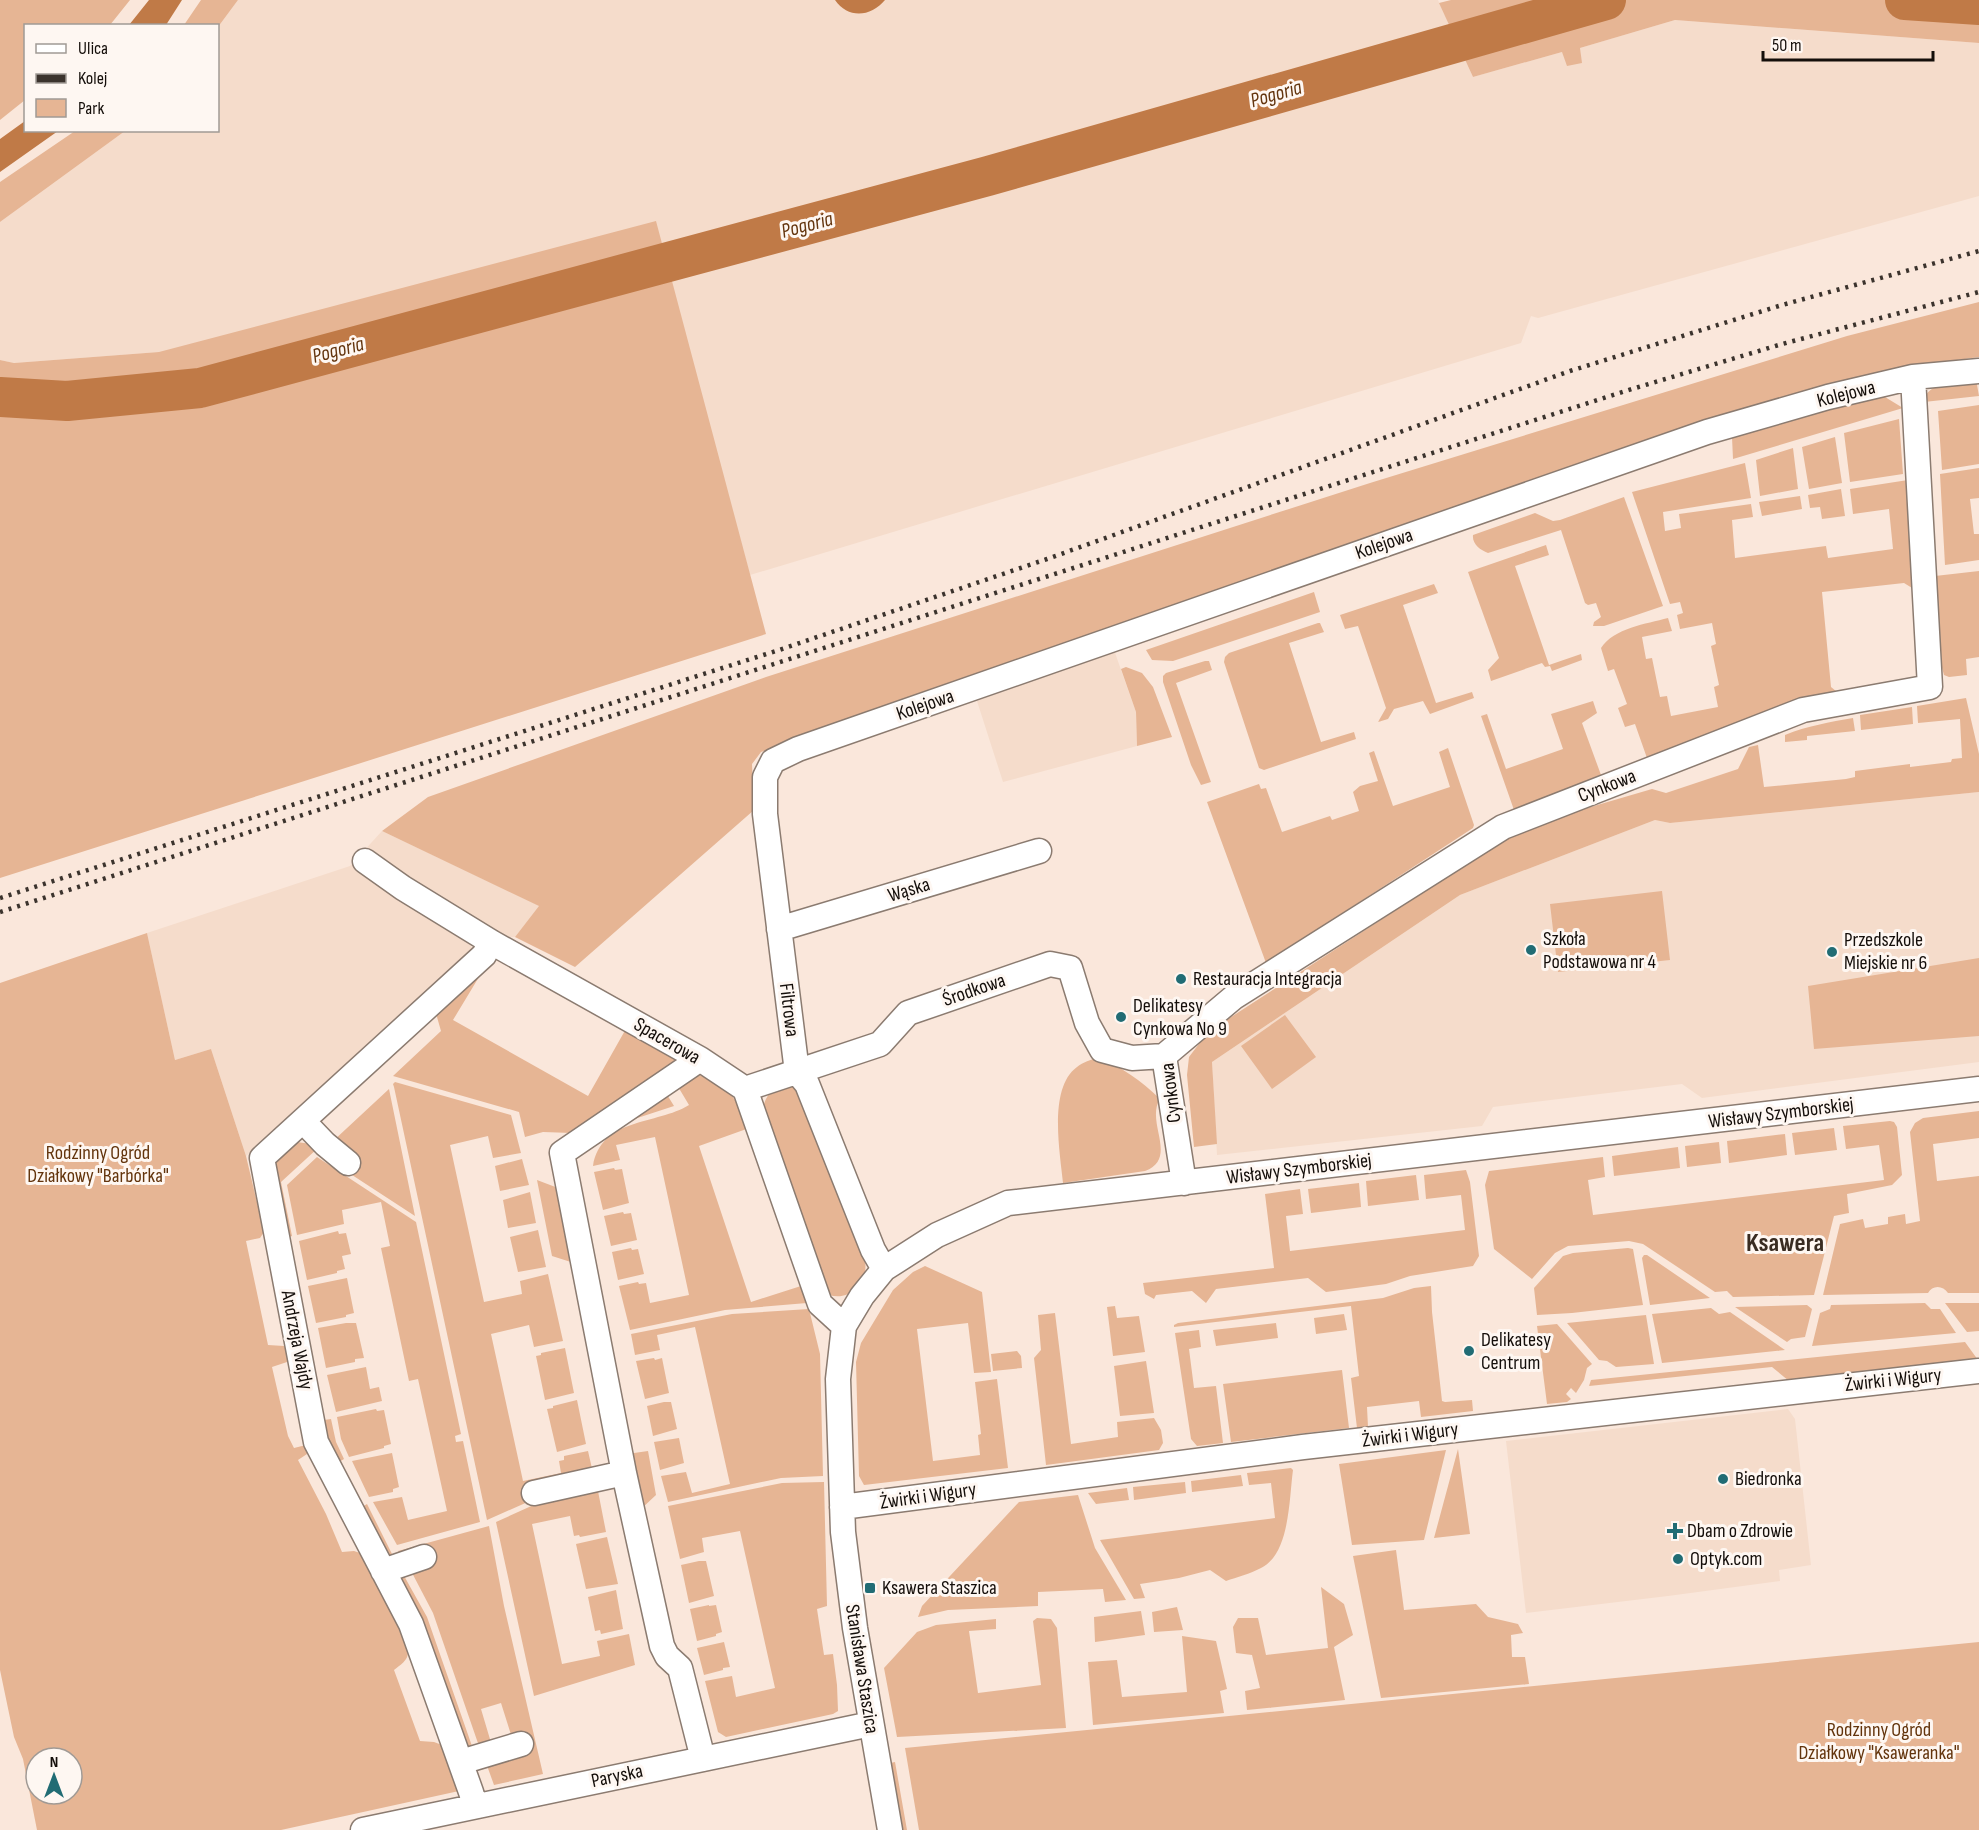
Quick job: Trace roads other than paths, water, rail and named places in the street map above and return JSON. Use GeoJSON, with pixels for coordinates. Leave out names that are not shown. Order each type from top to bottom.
{"type":"FeatureCollection","features":[{"type":"Feature","properties":{"kind":"street","name":"Kolejowa"},"geometry":{"type":"LineString","coordinates":[[798,749],[1707,432],[1828,397],[1913,377],[1979,370]]}},
{"type":"Feature","properties":{"kind":"street","name":"Cynkowa"},"geometry":{"type":"LineString","coordinates":[[1184,1183],[1164,1056],[1234,997],[1503,827],[1803,710],[1930,687],[1913,377]]}},
{"type":"Feature","properties":{"kind":"street","name":"Filtrowa"},"geometry":{"type":"LineString","coordinates":[[798,749],[772,761],[765,777],[765,814],[797,1072],[807,1084],[873,1250],[884,1269]]}},
{"type":"Feature","properties":{"kind":"street","name":"Wąska"},"geometry":{"type":"LineString","coordinates":[[779,929],[1039,851]]}},
{"type":"Feature","properties":{"kind":"street","name":"Spacerowa"},"geometry":{"type":"LineString","coordinates":[[365,861],[403,888],[491,942],[700,1059],[745,1089]]}},
{"type":"Feature","properties":{"kind":"street","name":"Andrzeja Wajdy"},"geometry":{"type":"LineString","coordinates":[[475,1806],[411,1624],[316,1442],[262,1158],[484,955],[491,942]]}},
{"type":"Feature","properties":{"kind":"street","name":"Środkowa"},"geometry":{"type":"LineString","coordinates":[[745,1089],[880,1044],[908,1013],[1050,964],[1070,968],[1087,1023],[1102,1050],[1132,1058],[1164,1056]]}},
{"type":"Feature","properties":{"kind":"street"},"geometry":{"type":"LineString","coordinates":[[700,1059],[562,1154],[624,1473],[662,1646],[667,1656],[680,1668],[703,1758]]}},
{"type":"Feature","properties":{"kind":"street"},"geometry":{"type":"LineString","coordinates":[[745,1089],[820,1304],[844,1326]]}},
{"type":"Feature","properties":{"kind":"street","name":"Wisławy Szymborskiej"},"geometry":{"type":"LineString","coordinates":[[842,1508],[838,1379],[844,1326],[862,1296],[884,1269],[937,1235],[1008,1203],[1979,1089]]}},
{"type":"Feature","properties":{"kind":"street"},"geometry":{"type":"LineString","coordinates":[[303,1121],[325,1144],[348,1163]]}},
{"type":"Feature","properties":{"kind":"street","name":"Żwirki i Wigury"},"geometry":{"type":"LineString","coordinates":[[842,1508],[1280,1450],[1979,1371]]}},
{"type":"Feature","properties":{"kind":"street"},"geometry":{"type":"LineString","coordinates":[[534,1493],[624,1473]]}},
{"type":"Feature","properties":{"kind":"street","name":"Stanisława Staszica"},"geometry":{"type":"LineString","coordinates":[[842,1508],[848,1576],[890,1830]]}},
{"type":"Feature","properties":{"kind":"street"},"geometry":{"type":"LineString","coordinates":[[383,1571],[424,1557]]}},
{"type":"Feature","properties":{"kind":"street","name":"Paryska"},"geometry":{"type":"LineString","coordinates":[[363,1830],[871,1724]]}},
{"type":"Feature","properties":{"kind":"street"},"geometry":{"type":"LineString","coordinates":[[461,1762],[521,1744]]}},
{"type":"Feature","properties":{"kind":"waterway","name":"Pogoria"},"geometry":{"type":"LineString","coordinates":[[0,397],[67,401],[200,388],[988,176],[1606,0]]}},
{"type":"Feature","properties":{"kind":"waterway","name":"Pogoria"},"geometry":{"type":"LineString","coordinates":[[1905,0],[1979,5]]}},
{"type":"Feature","properties":{"kind":"railway"},"geometry":{"type":"LineString","coordinates":[[0,898],[779,650],[1047,559],[1570,371],[1782,305],[1979,251]]}},
{"type":"Feature","properties":{"kind":"railway"},"geometry":{"type":"LineString","coordinates":[[0,912],[1632,389],[1782,344],[1979,292]]}},
{"type":"Feature","properties":{"kind":"place","name":"Szkoła Podstawowa nr 4"},"geometry":{"type":"Point","coordinates":[1531,950]}},
{"type":"Feature","properties":{"kind":"place","name":"Przedszkole Miejskie nr 6"},"geometry":{"type":"Point","coordinates":[1832,952]}},
{"type":"Feature","properties":{"kind":"place","name":"Restauracja Integracja"},"geometry":{"type":"Point","coordinates":[1181,979]}},
{"type":"Feature","properties":{"kind":"place","name":"Delikatesy Cynkowa No 9"},"geometry":{"type":"Point","coordinates":[1121,1017]}},
{"type":"Feature","properties":{"kind":"place","name":"Delikatesy Centrum"},"geometry":{"type":"Point","coordinates":[1469,1351]}},
{"type":"Feature","properties":{"kind":"place","name":"Biedronka"},"geometry":{"type":"Point","coordinates":[1723,1479]}},
{"type":"Feature","properties":{"kind":"place","name":"Dbam o Zdrowie"},"geometry":{"type":"Point","coordinates":[1675,1531]}},
{"type":"Feature","properties":{"kind":"place","name":"Optyk.com"},"geometry":{"type":"Point","coordinates":[1678,1559]}},
{"type":"Feature","properties":{"kind":"place","name":"Ksawera Staszica"},"geometry":{"type":"Point","coordinates":[870,1588]}},
{"type":"Feature","properties":{"kind":"district","name":"Ksawera"},"geometry":{"type":"Point","coordinates":[1785,1243]}},
{"type":"Feature","properties":{"kind":"park label","name":"Rodzinny Ogród Działkowy \"Barbórka\""},"geometry":{"type":"Point","coordinates":[98,1164]}},
{"type":"Feature","properties":{"kind":"park label","name":"Rodzinny Ogród Działkowy \"Ksaweranka\""},"geometry":{"type":"Point","coordinates":[1879,1742]}}]}
